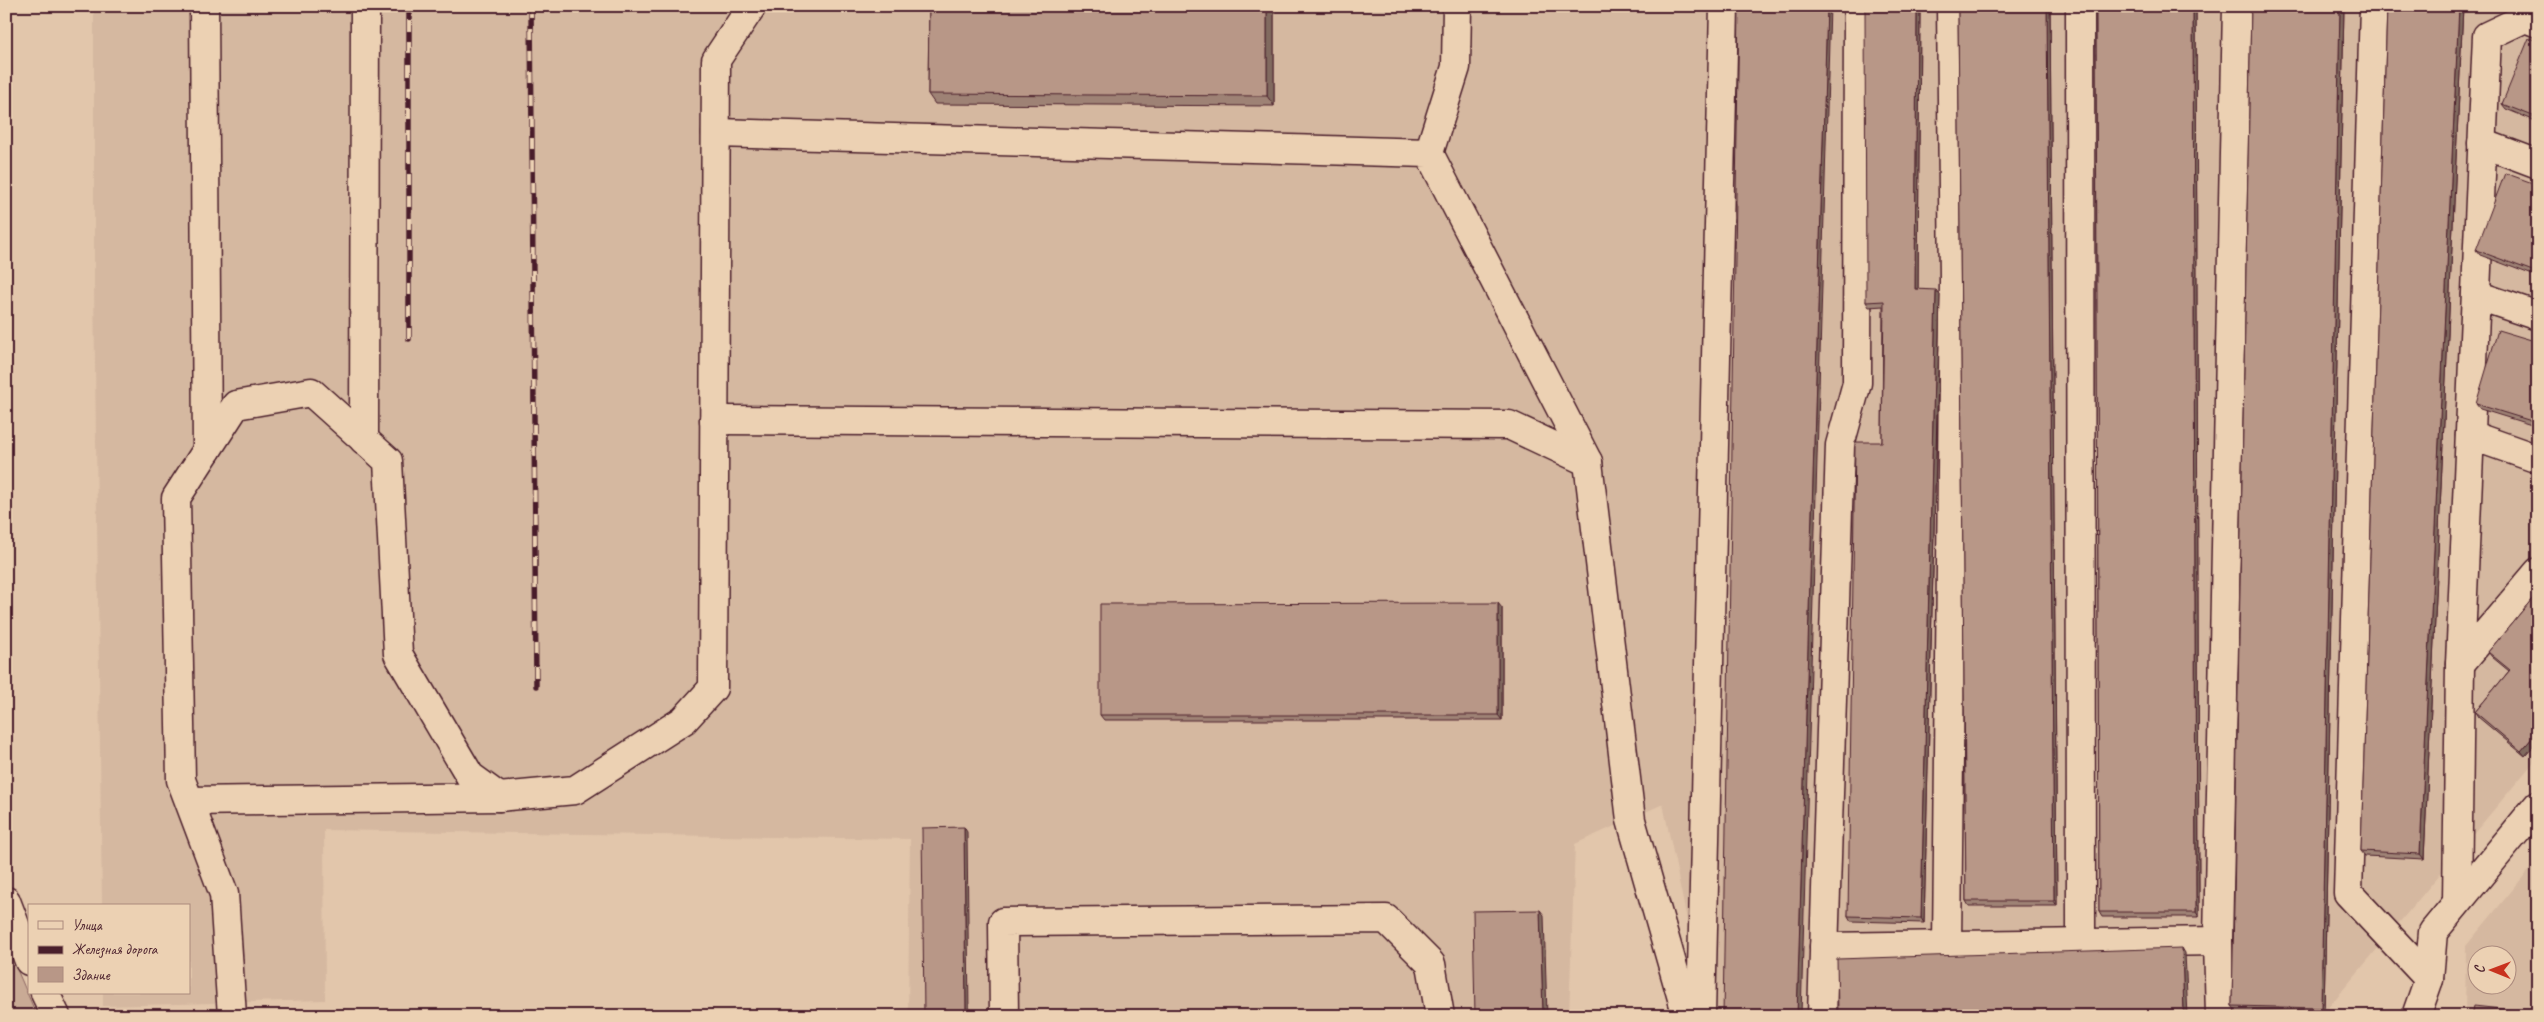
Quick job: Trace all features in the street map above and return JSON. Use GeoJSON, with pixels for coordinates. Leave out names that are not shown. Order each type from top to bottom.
{"type":"FeatureCollection","features":[{"type":"Feature","properties":{"kind":"street"},"geometry":{"type":"LineString","coordinates":[[204,6],[207,450]]}},
{"type":"Feature","properties":{"kind":"street"},"geometry":{"type":"LineString","coordinates":[[364,440],[365,6]]}},
{"type":"Feature","properties":{"kind":"street"},"geometry":{"type":"LineString","coordinates":[[189,802],[499,797],[575,790],[684,720],[713,688],[716,60],[752,6]]}},
{"type":"Feature","properties":{"kind":"street"},"geometry":{"type":"LineString","coordinates":[[1458,6],[1456,67],[1429,153],[1588,462],[1631,820],[1688,1016]]}},
{"type":"Feature","properties":{"kind":"street"},"geometry":{"type":"LineString","coordinates":[[1701,1016],[1724,6]]}},
{"type":"Feature","properties":{"kind":"street"},"geometry":{"type":"LineString","coordinates":[[1822,1016],[1840,445],[1858,383],[1858,6]]}},
{"type":"Feature","properties":{"kind":"street"},"geometry":{"type":"LineString","coordinates":[[1947,945],[1954,282],[1951,6]]}},
{"type":"Feature","properties":{"kind":"street"},"geometry":{"type":"LineString","coordinates":[[2080,6],[2081,943]]}},
{"type":"Feature","properties":{"kind":"street"},"geometry":{"type":"LineString","coordinates":[[2220,1016],[2218,941],[2237,6]]}},
{"type":"Feature","properties":{"kind":"street"},"geometry":{"type":"LineString","coordinates":[[2374,6],[2348,893],[2429,979]]}},
{"type":"Feature","properties":{"kind":"street"},"geometry":{"type":"LineString","coordinates":[[2457,902],[2460,664],[2487,36],[2525,18],[2538,23]]}},
{"type":"Feature","properties":{"kind":"street"},"geometry":{"type":"LineString","coordinates":[[716,134],[1429,153]]}},
{"type":"Feature","properties":{"kind":"street"},"geometry":{"type":"LineString","coordinates":[[2482,143],[2538,164]]}},
{"type":"Feature","properties":{"kind":"street"},"geometry":{"type":"LineString","coordinates":[[2476,294],[2538,316]]}},
{"type":"Feature","properties":{"kind":"street"},"geometry":{"type":"LineString","coordinates":[[232,1016],[224,894],[181,780],[176,498],[236,405],[311,392],[388,461],[398,654],[470,776],[499,797]]}},
{"type":"Feature","properties":{"kind":"street"},"geometry":{"type":"LineString","coordinates":[[714,420],[1509,425],[1588,462]]}},
{"type":"Feature","properties":{"kind":"street"},"geometry":{"type":"LineString","coordinates":[[2470,435],[2538,458]]}},
{"type":"Feature","properties":{"kind":"street"},"geometry":{"type":"LineString","coordinates":[[2460,664],[2538,572]]}},
{"type":"Feature","properties":{"kind":"street"},"geometry":{"type":"LineString","coordinates":[[2416,1016],[2429,979],[2432,932],[2538,805]]}},
{"type":"Feature","properties":{"kind":"street"},"geometry":{"type":"LineString","coordinates":[[6,901],[28,957]]}},
{"type":"Feature","properties":{"kind":"street"},"geometry":{"type":"LineString","coordinates":[[1004,1016],[1003,922],[1386,919],[1431,964],[1440,1016]]}},
{"type":"Feature","properties":{"kind":"street"},"geometry":{"type":"LineString","coordinates":[[1824,947],[2218,941]]}},
{"type":"Feature","properties":{"kind":"street"},"geometry":{"type":"LineString","coordinates":[[45,994],[56,1016]]}},
{"type":"Feature","properties":{"kind":"shaded area"},"geometry":{"type":"Polygon","coordinates":[[[94,6],[2538,6],[2538,757],[2321,1016],[1707,1016],[1663,804],[1575,844],[1569,1016],[908,1016],[910,839],[324,830],[325,1000],[103,1006],[103,994],[190,994],[190,904],[102,904],[94,285],[94,6]]]}},
{"type":"Feature","properties":{"kind":"shaded area"},"geometry":{"type":"Polygon","coordinates":[[[2538,859],[2538,1016],[2465,1016],[2466,946],[2466,994],[2516,994],[2516,944],[2468,944],[2538,859]]]}},
{"type":"Feature","properties":{"kind":"shaded area"},"geometry":{"type":"Polygon","coordinates":[[[6,944],[37,1016],[6,1016],[6,944]]]}},
{"type":"Feature","properties":{"kind":"building"},"geometry":{"type":"Polygon","coordinates":[[[929,6],[1267,6],[1267,96],[928,94],[929,6]]]}},
{"type":"Feature","properties":{"kind":"building"},"geometry":{"type":"Polygon","coordinates":[[[1739,6],[1827,6],[1797,1016],[1723,1016],[1739,6]]]}},
{"type":"Feature","properties":{"kind":"building"},"geometry":{"type":"Polygon","coordinates":[[[1865,6],[1917,6],[1915,289],[1936,290],[1921,918],[1848,916],[1855,442],[1882,442],[1884,301],[1866,302],[1865,6]]]}},
{"type":"Feature","properties":{"kind":"building"},"geometry":{"type":"Polygon","coordinates":[[[1958,6],[2047,6],[2054,901],[1966,901],[1958,6]]]}},
{"type":"Feature","properties":{"kind":"building"},"geometry":{"type":"Polygon","coordinates":[[[2096,6],[2193,6],[2196,912],[2099,912],[2096,6]]]}},
{"type":"Feature","properties":{"kind":"building"},"geometry":{"type":"Polygon","coordinates":[[[2251,6],[2340,6],[2321,1008],[2232,1006],[2251,6]]]}},
{"type":"Feature","properties":{"kind":"building"},"geometry":{"type":"Polygon","coordinates":[[[2387,6],[2459,6],[2420,854],[2361,851],[2387,6]]]}},
{"type":"Feature","properties":{"kind":"building"},"geometry":{"type":"Polygon","coordinates":[[[2529,38],[2538,41],[2538,118],[2502,104],[2529,38]]]}},
{"type":"Feature","properties":{"kind":"building"},"geometry":{"type":"Polygon","coordinates":[[[2505,173],[2538,185],[2538,273],[2476,250],[2505,173]]]}},
{"type":"Feature","properties":{"kind":"building"},"geometry":{"type":"Polygon","coordinates":[[[2498,330],[2538,342],[2538,423],[2476,404],[2498,330]]]}},
{"type":"Feature","properties":{"kind":"building"},"geometry":{"type":"Polygon","coordinates":[[[2538,592],[2538,731],[2521,751],[2475,712],[2510,670],[2488,652],[2538,592]]]}},
{"type":"Feature","properties":{"kind":"building"},"geometry":{"type":"Polygon","coordinates":[[[1498,603],[1498,715],[1100,715],[1100,604],[1498,603]]]}},
{"type":"Feature","properties":{"kind":"building"},"geometry":{"type":"Polygon","coordinates":[[[964,827],[966,1016],[924,1016],[922,828],[964,827]]]}},
{"type":"Feature","properties":{"kind":"building"},"geometry":{"type":"Polygon","coordinates":[[[1540,910],[1543,1016],[1475,1016],[1473,911],[1540,910]]]}},
{"type":"Feature","properties":{"kind":"building"},"geometry":{"type":"Polygon","coordinates":[[[2182,948],[2184,1016],[1838,1016],[1837,959],[2182,948]]]}},
{"type":"Feature","properties":{"kind":"building"},"geometry":{"type":"Polygon","coordinates":[[[2474,1006],[2538,1013],[2538,1016],[2472,1016],[2474,1006]]]}},
{"type":"Feature","properties":{"kind":"railway"},"geometry":{"type":"LineString","coordinates":[[409,6],[409,339]]}},
{"type":"Feature","properties":{"kind":"railway"},"geometry":{"type":"LineString","coordinates":[[531,6],[536,686]]}}]}
